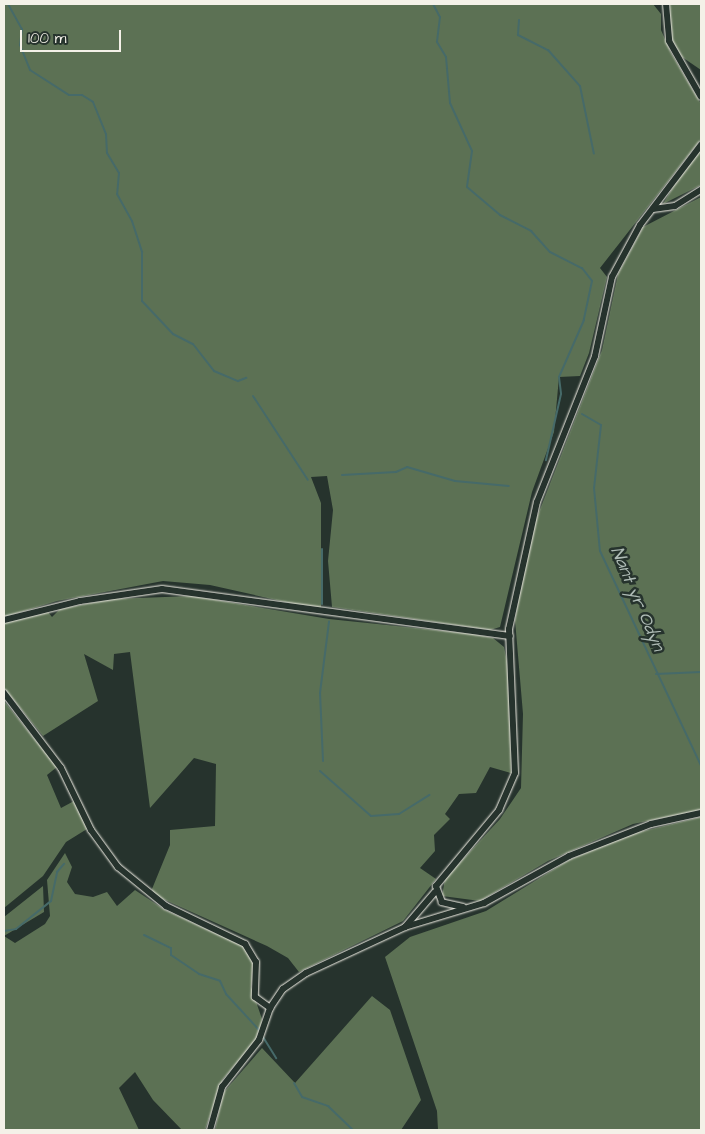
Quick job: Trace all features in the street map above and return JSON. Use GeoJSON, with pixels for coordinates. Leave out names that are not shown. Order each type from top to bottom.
{"type":"FeatureCollection","features":[{"type":"Feature","properties":{"kind":"street"},"geometry":{"type":"LineString","coordinates":[[666,4],[669,41],[701,97]]}},
{"type":"Feature","properties":{"kind":"street"},"geometry":{"type":"LineString","coordinates":[[405,927],[435,892],[442,876],[499,810],[515,773],[510,636],[514,594],[535,509],[595,356],[612,277],[653,209],[701,145]]}},
{"type":"Feature","properties":{"kind":"street"},"geometry":{"type":"LineString","coordinates":[[653,209],[675,206],[701,190]]}},
{"type":"Feature","properties":{"kind":"street"},"geometry":{"type":"LineString","coordinates":[[4,620],[80,601],[162,589],[510,636]]}},
{"type":"Feature","properties":{"kind":"street"},"geometry":{"type":"LineString","coordinates":[[4,693],[61,768],[91,830],[118,867],[166,906],[245,944],[256,962],[255,997],[270,1008]]}},
{"type":"Feature","properties":{"kind":"street"},"geometry":{"type":"LineString","coordinates":[[210,1130],[222,1087],[259,1040],[270,1008],[283,989],[306,973],[405,927],[464,907],[484,903],[569,856],[651,824],[701,813]]}},
{"type":"Feature","properties":{"kind":"street"},"geometry":{"type":"LineString","coordinates":[[435,892],[442,902],[464,907]]}},
{"type":"Feature","properties":{"kind":"green space"},"geometry":{"type":"Polygon","coordinates":[[[4,4],[653,4],[661,14],[661,30],[671,53],[701,104],[701,139],[600,268],[607,277],[589,353],[580,376],[559,377],[554,432],[532,492],[500,627],[490,630],[332,607],[328,561],[333,510],[327,476],[311,477],[321,503],[321,610],[210,585],[163,581],[57,601],[4,617],[4,4]]]}},
{"type":"Feature","properties":{"kind":"green space"},"geometry":{"type":"Polygon","coordinates":[[[670,4],[701,4],[701,70],[682,57],[669,36],[670,4]]]}},
{"type":"Feature","properties":{"kind":"green space"},"geometry":{"type":"Polygon","coordinates":[[[701,149],[701,185],[663,204],[675,184],[701,149]]]}},
{"type":"Feature","properties":{"kind":"green space"},"geometry":{"type":"Polygon","coordinates":[[[701,197],[701,810],[633,824],[548,861],[480,901],[442,896],[445,879],[500,819],[521,788],[523,714],[515,620],[520,591],[532,530],[602,350],[618,274],[643,227],[701,197]]]}},
{"type":"Feature","properties":{"kind":"green space"},"geometry":{"type":"Polygon","coordinates":[[[192,596],[329,619],[473,634],[493,638],[504,647],[509,671],[511,773],[490,767],[476,793],[459,794],[445,814],[450,819],[434,835],[435,851],[420,868],[436,879],[403,921],[299,972],[288,958],[267,946],[154,895],[152,889],[170,845],[170,830],[215,826],[216,764],[194,758],[150,808],[130,652],[114,654],[113,670],[84,654],[98,701],[43,736],[4,688],[4,623],[48,612],[52,617],[60,609],[112,599],[192,596]]]}},
{"type":"Feature","properties":{"kind":"green space"},"geometry":{"type":"Polygon","coordinates":[[[4,701],[57,767],[47,775],[61,808],[74,801],[87,829],[66,842],[43,876],[4,908],[4,701]]]}},
{"type":"Feature","properties":{"kind":"green space"},"geometry":{"type":"Polygon","coordinates":[[[701,817],[701,1130],[438,1130],[437,1111],[385,957],[410,937],[486,911],[569,860],[631,834],[701,817]]]}},
{"type":"Feature","properties":{"kind":"green space"},"geometry":{"type":"Polygon","coordinates":[[[65,853],[72,867],[67,882],[75,894],[93,897],[107,892],[117,906],[135,890],[165,910],[243,946],[254,965],[251,987],[262,1019],[258,1038],[223,1079],[205,1130],[182,1130],[153,1100],[135,1072],[119,1088],[139,1130],[4,1130],[4,936],[15,943],[45,924],[50,916],[47,880],[65,853]]]}},
{"type":"Feature","properties":{"kind":"green space"},"geometry":{"type":"Polygon","coordinates":[[[43,886],[44,912],[4,936],[4,917],[43,886]]]}},
{"type":"Feature","properties":{"kind":"green space"},"geometry":{"type":"Polygon","coordinates":[[[372,996],[390,1010],[421,1100],[401,1130],[215,1130],[223,1093],[262,1048],[295,1083],[372,996]]]}},
{"type":"Feature","properties":{"kind":"waterway"},"geometry":{"type":"LineString","coordinates":[[8,4],[22,29],[20,45],[30,70],[69,95],[82,95],[93,102],[106,134],[107,153],[119,173],[117,194],[132,221],[142,252],[142,301],[173,334],[193,344],[214,371],[238,381],[246,378]]}},
{"type":"Feature","properties":{"kind":"waterway","name":"Nant yr Odyn"},"geometry":{"type":"LineString","coordinates":[[433,4],[440,17],[437,42],[446,57],[450,103],[472,151],[467,187],[500,215],[531,231],[550,252],[582,268],[592,281],[584,320],[559,377],[561,394],[546,460]]}},
{"type":"Feature","properties":{"kind":"waterway"},"geometry":{"type":"LineString","coordinates":[[519,20],[518,35],[548,50],[580,86],[594,154]]}},
{"type":"Feature","properties":{"kind":"waterway"},"geometry":{"type":"LineString","coordinates":[[253,396],[308,480]]}},
{"type":"Feature","properties":{"kind":"waterway","name":"Nant yr Odyn"},"geometry":{"type":"LineString","coordinates":[[582,414],[601,425],[594,488],[600,551],[701,766]]}},
{"type":"Feature","properties":{"kind":"waterway"},"geometry":{"type":"LineString","coordinates":[[342,475],[396,472],[407,467],[455,481],[509,486]]}},
{"type":"Feature","properties":{"kind":"waterway"},"geometry":{"type":"LineString","coordinates":[[322,549],[322,604]]}},
{"type":"Feature","properties":{"kind":"waterway"},"geometry":{"type":"LineString","coordinates":[[323,761],[320,693],[329,622]]}},
{"type":"Feature","properties":{"kind":"waterway"},"geometry":{"type":"LineString","coordinates":[[656,674],[701,672]]}},
{"type":"Feature","properties":{"kind":"waterway"},"geometry":{"type":"LineString","coordinates":[[320,771],[371,816],[399,814],[430,795]]}},
{"type":"Feature","properties":{"kind":"waterway"},"geometry":{"type":"LineString","coordinates":[[4,931],[16,929],[51,901],[57,872],[64,864]]}},
{"type":"Feature","properties":{"kind":"waterway"},"geometry":{"type":"LineString","coordinates":[[144,935],[171,948],[171,955],[199,974],[220,981],[226,994],[260,1031]]}},
{"type":"Feature","properties":{"kind":"waterway"},"geometry":{"type":"LineString","coordinates":[[263,1037],[276,1058]]}},
{"type":"Feature","properties":{"kind":"waterway"},"geometry":{"type":"LineString","coordinates":[[294,1083],[302,1097],[328,1106],[353,1130]]}}]}
